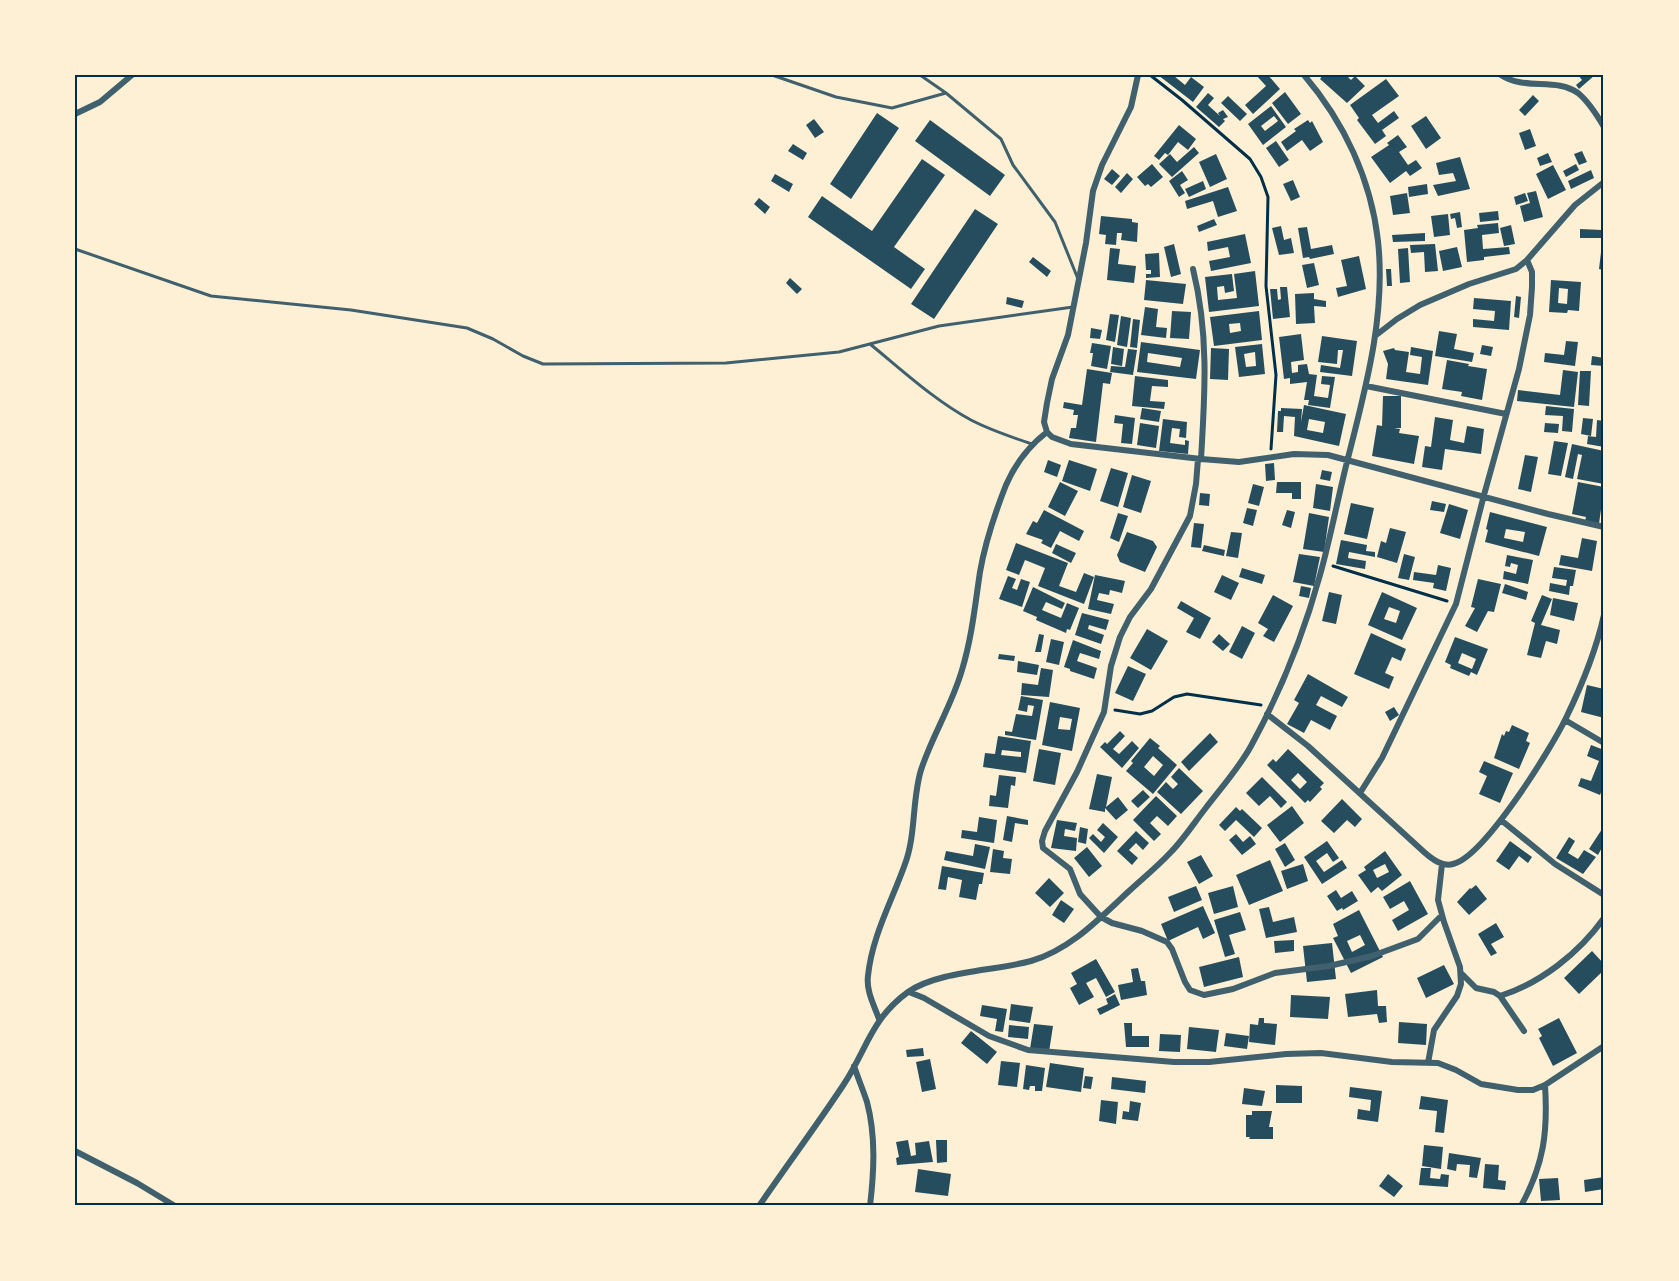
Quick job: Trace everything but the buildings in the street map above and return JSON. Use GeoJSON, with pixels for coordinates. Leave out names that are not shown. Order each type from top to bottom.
{"type":"FeatureCollection","features":[{"type":"Feature","properties":{"kind":"street"},"geometry":{"type":"LineString","coordinates":[[75,114],[100,102],[132,75]]}},
{"type":"Feature","properties":{"kind":"street"},"geometry":{"type":"LineString","coordinates":[[1138,75],[1131,107],[1102,165],[1093,191],[1086,243],[1068,335],[1052,379],[1047,403],[1044,422],[1047,432],[1052,437],[1071,444],[1239,462],[1270,457],[1328,455],[1604,527]]}},
{"type":"Feature","properties":{"kind":"street"},"geometry":{"type":"LineString","coordinates":[[759,1206],[846,1081],[879,1019],[909,992],[934,981],[1030,962],[1061,949],[1101,917],[1172,852],[1249,749],[1267,714],[1304,625],[1323,562],[1366,386],[1379,297],[1378,242],[1366,184],[1348,140],[1332,111],[1304,75]]}},
{"type":"Feature","properties":{"kind":"street"},"geometry":{"type":"LineString","coordinates":[[1501,75],[1515,82],[1528,85],[1561,86],[1578,93],[1591,106],[1604,127]]}},
{"type":"Feature","properties":{"kind":"street"},"geometry":{"type":"LineString","coordinates":[[1375,336],[1420,305],[1478,281],[1516,269],[1527,260],[1575,205],[1604,182]]}},
{"type":"Feature","properties":{"kind":"street"},"geometry":{"type":"LineString","coordinates":[[1360,792],[1382,758],[1456,604],[1519,369],[1530,315],[1532,272],[1527,260]]}},
{"type":"Feature","properties":{"kind":"street"},"geometry":{"type":"LineString","coordinates":[[1193,269],[1202,303],[1205,394],[1200,459],[1190,516],[1151,589],[1130,617],[1120,637],[1111,666],[1104,709],[1077,772],[1049,822],[1042,841],[1045,850],[1070,869],[1080,894],[1101,917],[1167,942],[1190,990],[1204,995],[1233,989],[1275,973],[1329,966],[1372,956],[1418,939],[1442,915]]}},
{"type":"Feature","properties":{"kind":"street"},"geometry":{"type":"LineString","coordinates":[[1366,386],[1506,414]]}},
{"type":"Feature","properties":{"kind":"street"},"geometry":{"type":"LineString","coordinates":[[879,1019],[868,991],[868,974],[880,928],[908,855],[921,772],[953,698],[966,657],[980,573],[992,524],[1011,476],[1032,444],[1047,432]]}},
{"type":"Feature","properties":{"kind":"street"},"geometry":{"type":"LineString","coordinates":[[1267,714],[1360,792],[1424,852],[1442,864],[1454,864],[1465,858],[1501,820],[1524,788],[1565,720],[1591,662],[1604,615]]}},
{"type":"Feature","properties":{"kind":"street"},"geometry":{"type":"LineString","coordinates":[[1565,720],[1604,743]]}},
{"type":"Feature","properties":{"kind":"street"},"geometry":{"type":"LineString","coordinates":[[1501,820],[1555,864],[1604,895]]}},
{"type":"Feature","properties":{"kind":"street"},"geometry":{"type":"LineString","coordinates":[[1428,1063],[1434,1030],[1459,993],[1461,974],[1442,915],[1438,889],[1442,864]]}},
{"type":"Feature","properties":{"kind":"street"},"geometry":{"type":"LineString","coordinates":[[1500,996],[1516,991],[1563,961],[1583,943],[1604,918]]}},
{"type":"Feature","properties":{"kind":"street"},"geometry":{"type":"LineString","coordinates":[[1461,974],[1476,988],[1494,992],[1500,996],[1524,1031]]}},
{"type":"Feature","properties":{"kind":"street"},"geometry":{"type":"LineString","coordinates":[[909,992],[924,998],[989,1036],[1015,1047],[1044,1052],[1174,1062],[1242,1060],[1311,1053],[1451,1067],[1475,1081],[1518,1090],[1533,1090],[1545,1085],[1604,1046]]}},
{"type":"Feature","properties":{"kind":"street"},"geometry":{"type":"LineString","coordinates":[[854,1066],[867,1102],[870,1119],[874,1175],[870,1206]]}},
{"type":"Feature","properties":{"kind":"street"},"geometry":{"type":"LineString","coordinates":[[1521,1206],[1536,1175],[1546,1140],[1545,1085]]}},
{"type":"Feature","properties":{"kind":"street"},"geometry":{"type":"LineString","coordinates":[[75,1150],[136,1182],[175,1206]]}},
{"type":"Feature","properties":{"kind":"lane"},"geometry":{"type":"LineString","coordinates":[[772,75],[836,97],[891,108],[946,93]]}},
{"type":"Feature","properties":{"kind":"lane"},"geometry":{"type":"LineString","coordinates":[[920,75],[946,93],[1001,140],[1014,165],[1055,222],[1078,281]]}},
{"type":"Feature","properties":{"kind":"lane"},"geometry":{"type":"LineString","coordinates":[[75,249],[211,296],[351,310],[467,328],[543,364],[726,363],[839,352],[939,326],[1073,307]]}},
{"type":"Feature","properties":{"kind":"lane"},"geometry":{"type":"LineString","coordinates":[[870,344],[955,411],[992,429],[1032,444]]}},
{"type":"Feature","properties":{"kind":"path"},"geometry":{"type":"LineString","coordinates":[[1150,75],[1250,159],[1261,177],[1268,198],[1266,286],[1276,375],[1270,457]]}},
{"type":"Feature","properties":{"kind":"path"},"geometry":{"type":"LineString","coordinates":[[1323,562],[1456,604]]}},
{"type":"Feature","properties":{"kind":"path"},"geometry":{"type":"LineString","coordinates":[[1104,709],[1140,714],[1152,711],[1174,697],[1187,694],[1270,707]]}}]}
